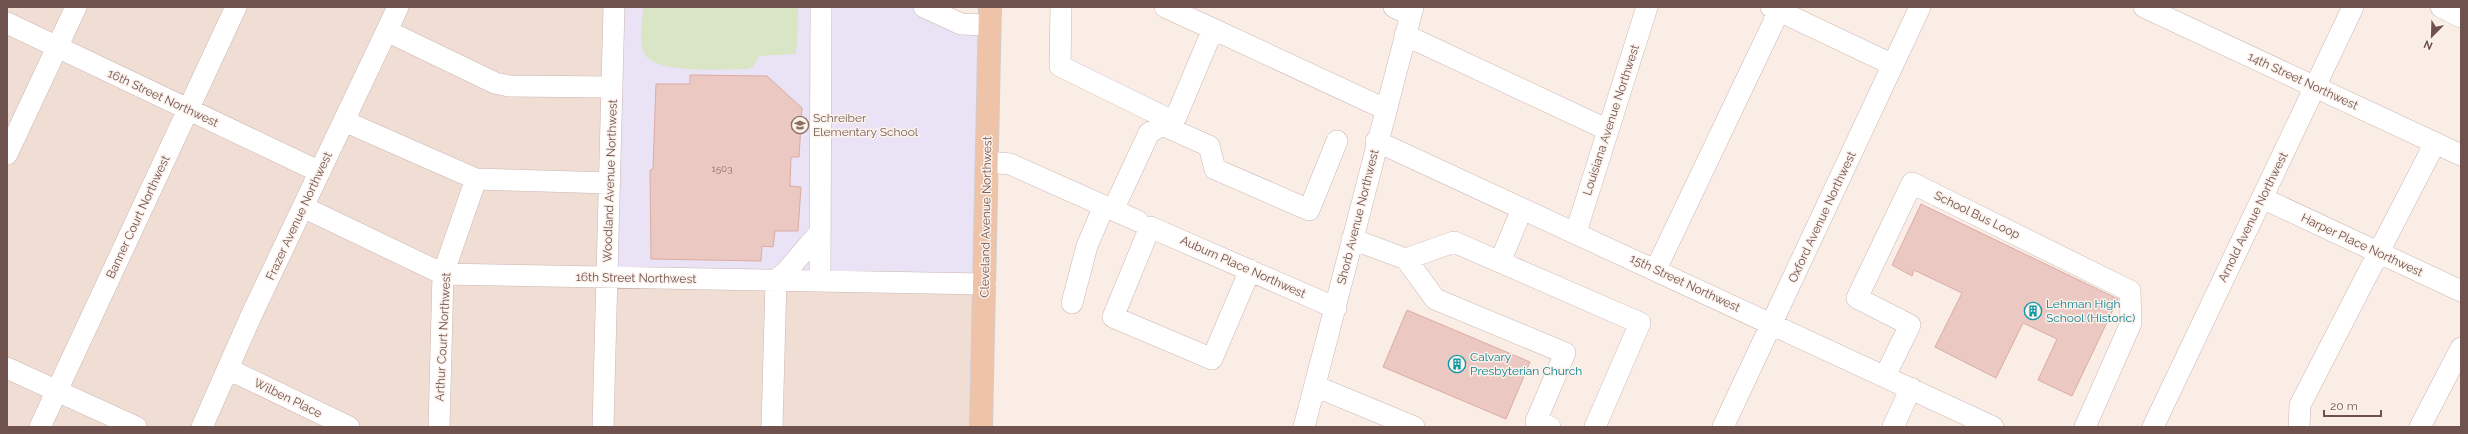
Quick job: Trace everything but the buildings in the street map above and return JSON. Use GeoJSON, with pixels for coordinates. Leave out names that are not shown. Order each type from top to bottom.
{"type":"FeatureCollection","features":[{"type":"Feature","properties":{"kind":"main road","name":"Cleveland Avenue Northwest"},"geometry":{"type":"LineString","coordinates":[[981,427],[990,16]]}},
{"type":"Feature","properties":{"kind":"street"},"geometry":{"type":"LineString","coordinates":[[7,154],[76,7]]}},
{"type":"Feature","properties":{"kind":"street","name":"Banner Court Northwest"},"geometry":{"type":"LineString","coordinates":[[40,427],[236,7]]}},
{"type":"Feature","properties":{"kind":"street","name":"Frazer Avenue Northwest"},"geometry":{"type":"LineString","coordinates":[[202,427],[303,207],[398,7]]}},
{"type":"Feature","properties":{"kind":"street","name":"Woodland Avenue Northwest"},"geometry":{"type":"LineString","coordinates":[[603,427],[614,7]]}},
{"type":"Feature","properties":{"kind":"street"},"geometry":{"type":"LineString","coordinates":[[820,280],[821,7]]}},
{"type":"Feature","properties":{"kind":"street"},"geometry":{"type":"LineString","coordinates":[[924,7],[962,24],[990,16]]}},
{"type":"Feature","properties":{"kind":"street"},"geometry":{"type":"LineString","coordinates":[[1061,7],[1060,66],[1210,146],[1215,169],[1309,210],[1337,141]]}},
{"type":"Feature","properties":{"kind":"street"},"geometry":{"type":"LineString","coordinates":[[1165,7],[1385,109]]}},
{"type":"Feature","properties":{"kind":"street","name":"Louisiana Avenue Northwest"},"geometry":{"type":"LineString","coordinates":[[1576,232],[1647,7]]}},
{"type":"Feature","properties":{"kind":"street","name":"Oxford Avenue Northwest"},"geometry":{"type":"LineString","coordinates":[[1724,427],[1920,7]]}},
{"type":"Feature","properties":{"kind":"street","name":"14th Street Northwest"},"geometry":{"type":"LineString","coordinates":[[2144,7],[2461,155]]}},
{"type":"Feature","properties":{"kind":"street","name":"Arnold Avenue Northwest"},"geometry":{"type":"LineString","coordinates":[[2153,427],[2353,7]]}},
{"type":"Feature","properties":{"kind":"street"},"geometry":{"type":"LineString","coordinates":[[2441,7],[2461,16]]}},
{"type":"Feature","properties":{"kind":"street"},"geometry":{"type":"LineString","coordinates":[[1656,270],[1775,9],[1893,65]]}},
{"type":"Feature","properties":{"kind":"street","name":"Shorb Avenue Northwest"},"geometry":{"type":"LineString","coordinates":[[1304,427],[1336,308],[1376,141],[1405,35],[1406,10]]}},
{"type":"Feature","properties":{"kind":"street","name":"16th Street Northwest"},"geometry":{"type":"LineString","coordinates":[[7,23],[320,172]]}},
{"type":"Feature","properties":{"kind":"street"},"geometry":{"type":"LineString","coordinates":[[1072,303],[1087,246],[1149,133],[1176,117],[1213,29]]}},
{"type":"Feature","properties":{"kind":"street"},"geometry":{"type":"LineString","coordinates":[[387,31],[495,83],[509,86],[612,88]]}},
{"type":"Feature","properties":{"kind":"street"},"geometry":{"type":"LineString","coordinates":[[1405,35],[1608,130]]}},
{"type":"Feature","properties":{"kind":"street"},"geometry":{"type":"LineString","coordinates":[[344,121],[476,179],[610,183]]}},
{"type":"Feature","properties":{"kind":"street","name":"15th Street Northwest"},"geometry":{"type":"LineString","coordinates":[[1376,141],[1522,209],[1576,232],[1911,388],[1981,425]]}},
{"type":"Feature","properties":{"kind":"street"},"geometry":{"type":"LineString","coordinates":[[2299,427],[2300,405],[2377,252],[2389,235],[2435,143]]}},
{"type":"Feature","properties":{"kind":"street","name":"Auburn Place Northwest"},"geometry":{"type":"LineString","coordinates":[[987,162],[1010,164],[1336,308]]}},
{"type":"Feature","properties":{"kind":"street","name":"Arthur Court Northwest"},"geometry":{"type":"LineString","coordinates":[[439,427],[443,274],[476,179]]}},
{"type":"Feature","properties":{"kind":"street","name":"School Bus Loop"},"geometry":{"type":"LineString","coordinates":[[1885,376],[1910,325],[1857,298],[1912,183],[2130,291],[2131,323],[2085,427]]}},
{"type":"Feature","properties":{"kind":"street","name":"Harper Place Northwest"},"geometry":{"type":"LineString","coordinates":[[2262,198],[2461,291]]}},
{"type":"Feature","properties":{"kind":"street","name":"16th Street Northwest"},"geometry":{"type":"LineString","coordinates":[[303,207],[443,274],[985,284]]}},
{"type":"Feature","properties":{"kind":"street"},"geometry":{"type":"LineString","coordinates":[[1500,262],[1522,209]]}},
{"type":"Feature","properties":{"kind":"street"},"geometry":{"type":"LineString","coordinates":[[1144,224],[1113,317],[1212,359],[1250,270]]}},
{"type":"Feature","properties":{"kind":"street"},"geometry":{"type":"LineString","coordinates":[[772,427],[776,280],[786,272],[820,232]]}},
{"type":"Feature","properties":{"kind":"street"},"geometry":{"type":"LineString","coordinates":[[1352,239],[1406,259],[1435,298],[1565,353],[1536,421],[1550,427]]}},
{"type":"Feature","properties":{"kind":"street"},"geometry":{"type":"LineString","coordinates":[[1406,259],[1454,242],[1640,323],[1595,427]]}},
{"type":"Feature","properties":{"kind":"street"},"geometry":{"type":"LineString","coordinates":[[2420,427],[2461,348]]}},
{"type":"Feature","properties":{"kind":"street"},"geometry":{"type":"LineString","coordinates":[[7,368],[136,427]]}},
{"type":"Feature","properties":{"kind":"street","name":"Wilben Place"},"geometry":{"type":"LineString","coordinates":[[228,369],[349,427]]}},
{"type":"Feature","properties":{"kind":"street"},"geometry":{"type":"LineString","coordinates":[[1315,386],[1414,427]]}},
{"type":"Feature","properties":{"kind":"street"},"geometry":{"type":"LineString","coordinates":[[1893,427],[1911,388]]}},
{"type":"Feature","properties":{"kind":"shaded area"},"geometry":{"type":"Polygon","coordinates":[[[7,7],[614,7],[985,284],[981,427],[7,427],[7,7]]]}},
{"type":"Feature","properties":{"kind":"shaded area","name":"Schreiber Elementary School"},"geometry":{"type":"Polygon","coordinates":[[[614,7],[924,7],[989,25],[985,284],[607,278],[614,7]]]}},
{"type":"Feature","properties":{"kind":"green space"},"geometry":{"type":"Polygon","coordinates":[[[643,7],[798,7],[797,46],[795,54],[759,56],[753,67],[747,69],[708,70],[675,68],[661,65],[650,60],[642,48],[641,37],[643,7]]]}},
{"type":"Feature","properties":{"kind":"place","name":"Schreiber Elementary School"},"geometry":{"type":"Point","coordinates":[800,125]}},
{"type":"Feature","properties":{"kind":"place","name":"Lehman High School (Historic)"},"geometry":{"type":"Point","coordinates":[2033,311]}},
{"type":"Feature","properties":{"kind":"place","name":"Calvary Presbyterian Church"},"geometry":{"type":"Point","coordinates":[1457,364]}}]}
